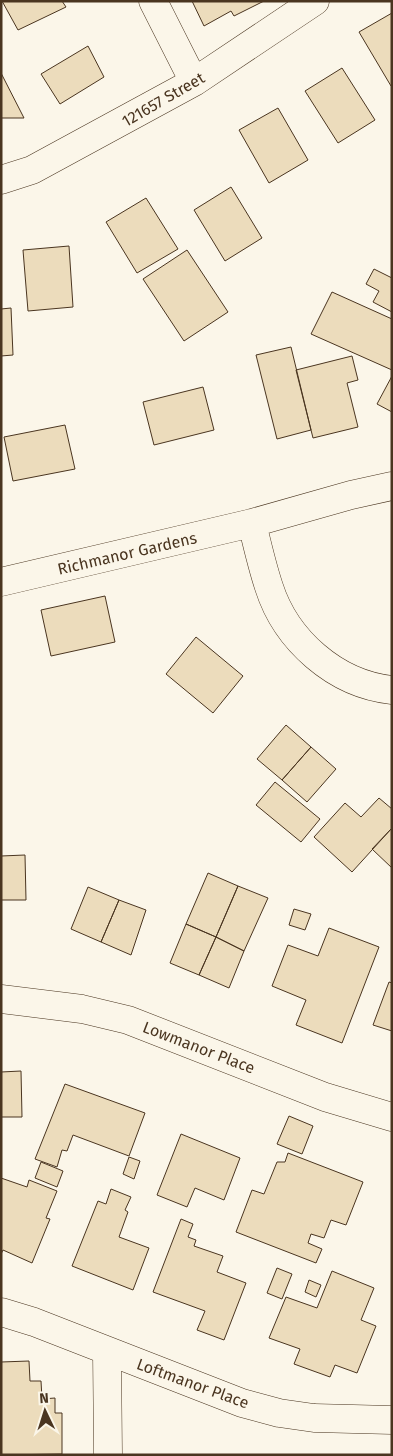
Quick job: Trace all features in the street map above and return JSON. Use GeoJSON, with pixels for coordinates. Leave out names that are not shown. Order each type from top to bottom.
{"type":"FeatureCollection","features":[{"type":"Feature","properties":{"kind":"street"},"geometry":{"type":"LineString","coordinates":[[153,1],[194,82]]}},
{"type":"Feature","properties":{"kind":"street","name":"121657 Street"},"geometry":{"type":"LineString","coordinates":[[1,180],[32,170],[194,82],[315,1]]}},
{"type":"Feature","properties":{"kind":"street","name":"Richmanor Gardens"},"geometry":{"type":"LineString","coordinates":[[1,582],[252,523],[351,495],[392,486]]}},
{"type":"Feature","properties":{"kind":"street"},"geometry":{"type":"LineString","coordinates":[[252,523],[269,588],[289,628],[318,659],[341,674],[360,682],[392,690]]}},
{"type":"Feature","properties":{"kind":"street","name":"Lowmanor Place"},"geometry":{"type":"LineString","coordinates":[[1,999],[82,1009],[128,1020],[325,1097],[392,1117]]}},
{"type":"Feature","properties":{"kind":"street","name":"Loftmanor Place"},"geometry":{"type":"LineString","coordinates":[[1,1312],[34,1322],[242,1403],[279,1413],[314,1418],[392,1420]]}},
{"type":"Feature","properties":{"kind":"street"},"geometry":{"type":"LineString","coordinates":[[107,1351],[108,1455]]}},
{"type":"Feature","properties":{"kind":"building"},"geometry":{"type":"Polygon","coordinates":[[[2,1],[62,1],[66,7],[18,30],[2,1]]]}},
{"type":"Feature","properties":{"kind":"building"},"geometry":{"type":"Polygon","coordinates":[[[192,1],[264,1],[234,16],[231,11],[204,26],[192,1]]]}},
{"type":"Feature","properties":{"kind":"building"},"geometry":{"type":"Polygon","coordinates":[[[392,13],[392,85],[391,86],[359,32],[392,13]]]}},
{"type":"Feature","properties":{"kind":"building"},"geometry":{"type":"Polygon","coordinates":[[[88,46],[104,77],[60,104],[41,74],[88,46]]]}},
{"type":"Feature","properties":{"kind":"building"},"geometry":{"type":"Polygon","coordinates":[[[342,68],[375,120],[338,143],[305,91],[342,68]]]}},
{"type":"Feature","properties":{"kind":"building"},"geometry":{"type":"Polygon","coordinates":[[[1,73],[24,118],[1,118],[1,73]]]}},
{"type":"Feature","properties":{"kind":"building"},"geometry":{"type":"Polygon","coordinates":[[[278,108],[308,160],[269,183],[239,130],[278,108]]]}},
{"type":"Feature","properties":{"kind":"building"},"geometry":{"type":"Polygon","coordinates":[[[231,187],[262,238],[225,261],[194,210],[231,187]]]}},
{"type":"Feature","properties":{"kind":"building"},"geometry":{"type":"Polygon","coordinates":[[[146,198],[178,249],[137,273],[106,222],[146,198]]]}},
{"type":"Feature","properties":{"kind":"building"},"geometry":{"type":"Polygon","coordinates":[[[69,246],[73,307],[28,311],[23,250],[69,246]]]}},
{"type":"Feature","properties":{"kind":"building"},"geometry":{"type":"Polygon","coordinates":[[[187,250],[228,312],[184,341],[143,279],[187,250]]]}},
{"type":"Feature","properties":{"kind":"building"},"geometry":{"type":"Polygon","coordinates":[[[374,269],[392,278],[392,312],[373,302],[379,291],[366,284],[374,269]]]}},
{"type":"Feature","properties":{"kind":"building"},"geometry":{"type":"Polygon","coordinates":[[[332,292],[392,319],[392,370],[311,334],[332,292]]]}},
{"type":"Feature","properties":{"kind":"building"},"geometry":{"type":"Polygon","coordinates":[[[11,308],[13,355],[1,356],[1,309],[11,308]]]}},
{"type":"Feature","properties":{"kind":"building"},"geometry":{"type":"Polygon","coordinates":[[[291,347],[311,430],[277,439],[256,355],[291,347]]]}},
{"type":"Feature","properties":{"kind":"building"},"geometry":{"type":"Polygon","coordinates":[[[352,356],[358,380],[347,383],[358,427],[313,438],[296,370],[352,356]]]}},
{"type":"Feature","properties":{"kind":"building"},"geometry":{"type":"Polygon","coordinates":[[[392,376],[392,412],[377,404],[392,376]]]}},
{"type":"Feature","properties":{"kind":"building"},"geometry":{"type":"Polygon","coordinates":[[[203,387],[214,430],[154,445],[143,402],[203,387]]]}},
{"type":"Feature","properties":{"kind":"building"},"geometry":{"type":"Polygon","coordinates":[[[65,425],[75,469],[13,481],[4,437],[65,425]]]}},
{"type":"Feature","properties":{"kind":"building"},"geometry":{"type":"Polygon","coordinates":[[[105,596],[115,642],[51,656],[41,610],[105,596]]]}},
{"type":"Feature","properties":{"kind":"building"},"geometry":{"type":"Polygon","coordinates":[[[196,637],[243,676],[213,713],[166,674],[196,637]]]}},
{"type":"Feature","properties":{"kind":"building"},"geometry":{"type":"Polygon","coordinates":[[[286,725],[311,747],[282,780],[257,759],[286,725]]]}},
{"type":"Feature","properties":{"kind":"building"},"geometry":{"type":"Polygon","coordinates":[[[311,747],[336,769],[307,802],[282,780],[311,747]]]}},
{"type":"Feature","properties":{"kind":"building"},"geometry":{"type":"Polygon","coordinates":[[[275,782],[320,819],[301,842],[256,805],[275,782]]]}},
{"type":"Feature","properties":{"kind":"building"},"geometry":{"type":"Polygon","coordinates":[[[379,798],[392,809],[392,828],[352,872],[314,837],[345,803],[361,817],[379,798]]]}},
{"type":"Feature","properties":{"kind":"building"},"geometry":{"type":"Polygon","coordinates":[[[392,828],[392,868],[372,849],[392,828]]]}},
{"type":"Feature","properties":{"kind":"building"},"geometry":{"type":"Polygon","coordinates":[[[25,855],[26,900],[1,900],[1,856],[25,855]]]}},
{"type":"Feature","properties":{"kind":"building"},"geometry":{"type":"Polygon","coordinates":[[[208,873],[238,886],[216,937],[186,924],[208,873]]]}},
{"type":"Feature","properties":{"kind":"building"},"geometry":{"type":"Polygon","coordinates":[[[238,886],[268,898],[244,951],[216,937],[238,886]]]}},
{"type":"Feature","properties":{"kind":"building"},"geometry":{"type":"Polygon","coordinates":[[[88,887],[119,900],[101,942],[71,929],[88,887]]]}},
{"type":"Feature","properties":{"kind":"building"},"geometry":{"type":"Polygon","coordinates":[[[119,900],[146,910],[131,955],[101,942],[119,900]]]}},
{"type":"Feature","properties":{"kind":"building"},"geometry":{"type":"Polygon","coordinates":[[[294,909],[311,914],[305,930],[289,925],[294,909]]]}},
{"type":"Feature","properties":{"kind":"building"},"geometry":{"type":"Polygon","coordinates":[[[186,924],[216,937],[199,975],[170,963],[186,924]]]}},
{"type":"Feature","properties":{"kind":"building"},"geometry":{"type":"Polygon","coordinates":[[[329,928],[379,947],[342,1043],[296,1025],[306,1000],[272,986],[288,945],[318,956],[329,928]]]}},
{"type":"Feature","properties":{"kind":"building"},"geometry":{"type":"Polygon","coordinates":[[[216,937],[244,951],[229,988],[199,975],[216,937]]]}},
{"type":"Feature","properties":{"kind":"building"},"geometry":{"type":"Polygon","coordinates":[[[389,982],[392,983],[392,1031],[373,1025],[389,982]]]}},
{"type":"Feature","properties":{"kind":"building"},"geometry":{"type":"Polygon","coordinates":[[[21,1071],[22,1117],[1,1117],[1,1072],[21,1071]]]}},
{"type":"Feature","properties":{"kind":"building"},"geometry":{"type":"Polygon","coordinates":[[[65,1084],[145,1113],[129,1156],[73,1135],[67,1151],[62,1150],[57,1167],[35,1159],[65,1084]]]}},
{"type":"Feature","properties":{"kind":"building"},"geometry":{"type":"Polygon","coordinates":[[[289,1116],[313,1126],[302,1154],[277,1144],[289,1116]]]}},
{"type":"Feature","properties":{"kind":"building"},"geometry":{"type":"Polygon","coordinates":[[[181,1134],[240,1158],[224,1200],[195,1188],[187,1207],[157,1195],[181,1134]]]}},
{"type":"Feature","properties":{"kind":"building"},"geometry":{"type":"Polygon","coordinates":[[[288,1153],[363,1182],[346,1225],[331,1220],[324,1238],[311,1234],[308,1243],[322,1249],[316,1263],[236,1232],[252,1190],[264,1194],[277,1162],[285,1162],[288,1153]]]}},
{"type":"Feature","properties":{"kind":"building"},"geometry":{"type":"Polygon","coordinates":[[[129,1157],[140,1161],[134,1179],[123,1174],[129,1157]]]}},
{"type":"Feature","properties":{"kind":"building"},"geometry":{"type":"Polygon","coordinates":[[[41,1162],[63,1171],[57,1187],[35,1178],[41,1162]]]}},
{"type":"Feature","properties":{"kind":"building"},"geometry":{"type":"Polygon","coordinates":[[[1,1178],[27,1187],[29,1180],[57,1191],[46,1218],[50,1219],[32,1263],[3,1250],[1,1254],[1,1178]]]}},
{"type":"Feature","properties":{"kind":"building"},"geometry":{"type":"Polygon","coordinates":[[[111,1189],[131,1197],[125,1210],[128,1212],[119,1237],[149,1248],[133,1290],[72,1266],[98,1201],[106,1204],[111,1189]]]}},
{"type":"Feature","properties":{"kind":"building"},"geometry":{"type":"Polygon","coordinates":[[[181,1219],[193,1224],[188,1237],[196,1240],[194,1246],[223,1256],[217,1272],[246,1283],[224,1340],[197,1330],[205,1311],[153,1292],[181,1219]]]}},
{"type":"Feature","properties":{"kind":"building"},"geometry":{"type":"Polygon","coordinates":[[[277,1268],[292,1274],[282,1299],[267,1293],[277,1268]]]}},
{"type":"Feature","properties":{"kind":"building"},"geometry":{"type":"Polygon","coordinates":[[[332,1271],[374,1288],[361,1320],[376,1326],[357,1373],[335,1365],[330,1377],[294,1364],[300,1349],[269,1338],[286,1297],[317,1308],[332,1271]]]}},
{"type":"Feature","properties":{"kind":"building"},"geometry":{"type":"Polygon","coordinates":[[[309,1280],[321,1285],[316,1297],[305,1292],[309,1280]]]}},
{"type":"Feature","properties":{"kind":"building"},"geometry":{"type":"Polygon","coordinates":[[[29,1361],[30,1381],[41,1381],[42,1399],[55,1398],[55,1413],[62,1413],[62,1454],[1,1455],[1,1362],[29,1361]]]}}]}
